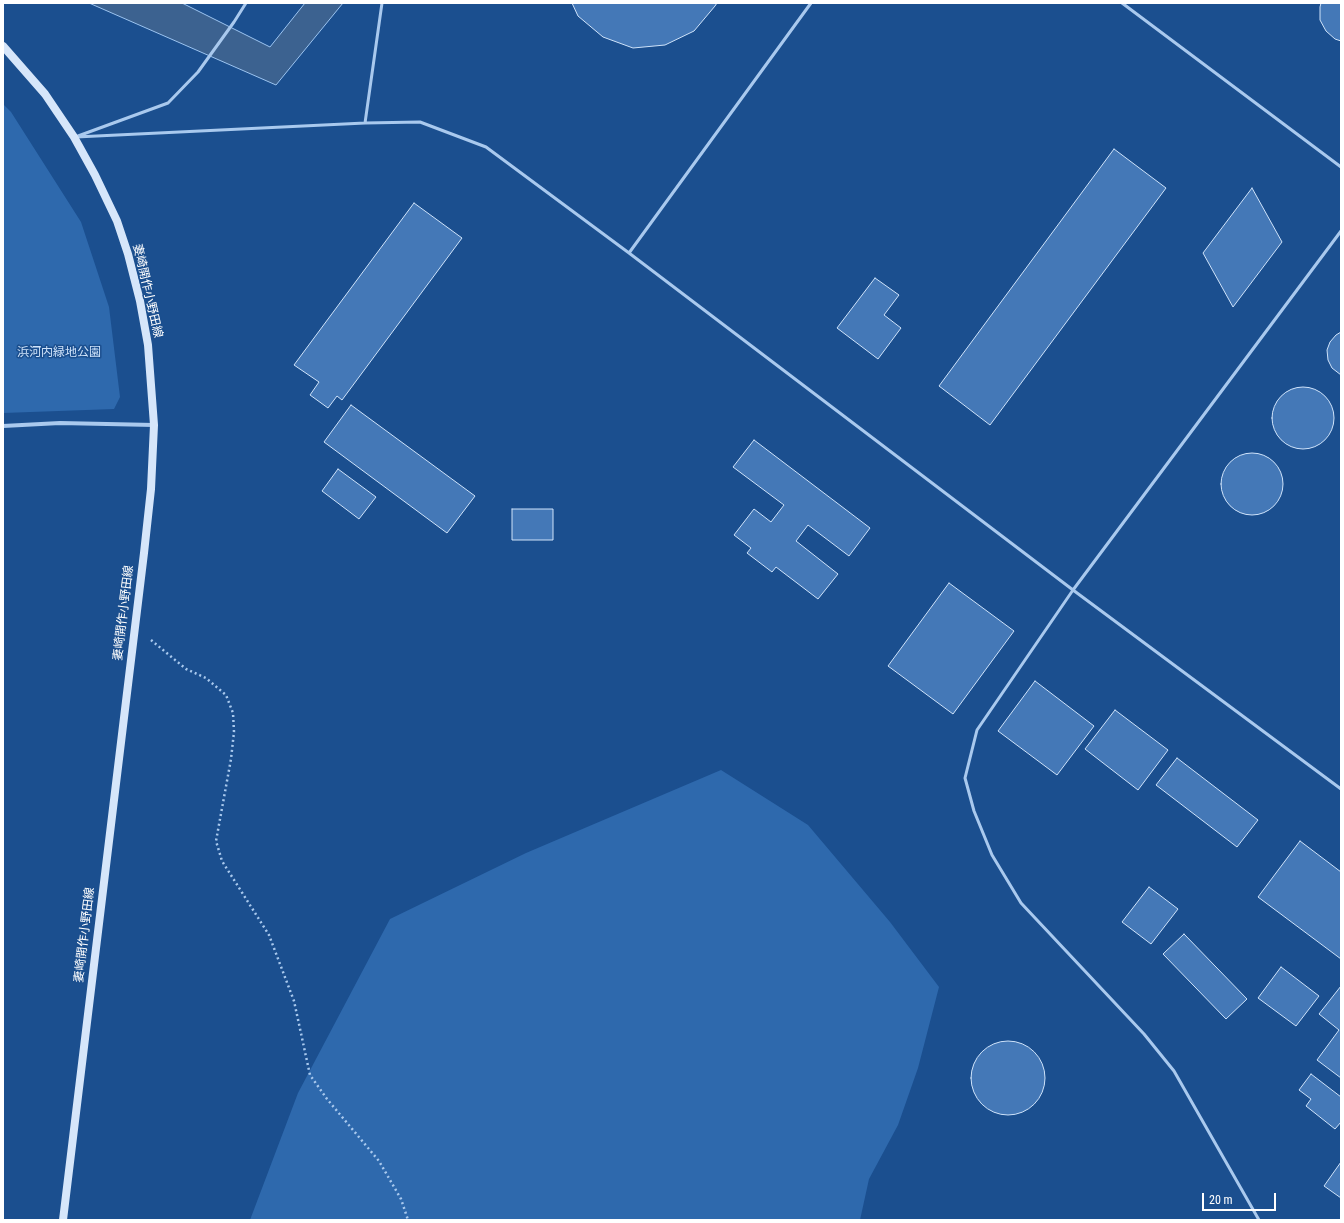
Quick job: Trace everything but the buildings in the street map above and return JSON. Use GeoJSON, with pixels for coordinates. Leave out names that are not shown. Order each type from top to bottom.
{"type":"FeatureCollection","features":[{"type":"Feature","properties":{"kind":"main road","name":"妻崎開作小野田線"},"geometry":{"type":"LineString","coordinates":[[3,46],[45,94],[74,137],[95,175],[117,221],[128,254],[140,301],[148,345],[154,425],[151,489],[63,1220]]}},
{"type":"Feature","properties":{"kind":"street"},"geometry":{"type":"LineString","coordinates":[[3,426],[60,423],[154,425]]}},
{"type":"Feature","properties":{"kind":"lane"},"geometry":{"type":"LineString","coordinates":[[74,137],[168,103],[198,72],[246,3]]}},
{"type":"Feature","properties":{"kind":"lane"},"geometry":{"type":"LineString","coordinates":[[365,123],[382,3]]}},
{"type":"Feature","properties":{"kind":"lane"},"geometry":{"type":"LineString","coordinates":[[629,253],[811,3]]}},
{"type":"Feature","properties":{"kind":"lane"},"geometry":{"type":"LineString","coordinates":[[1122,3],[1341,167]]}},
{"type":"Feature","properties":{"kind":"lane"},"geometry":{"type":"LineString","coordinates":[[74,137],[365,123],[420,122],[486,147],[629,253],[1073,590],[1341,789]]}},
{"type":"Feature","properties":{"kind":"lane"},"geometry":{"type":"LineString","coordinates":[[1259,1220],[1174,1071],[1144,1034],[1021,903],[992,855],[974,811],[965,778],[977,730],[1073,590],[1341,231]]}},
{"type":"Feature","properties":{"kind":"path"},"geometry":{"type":"LineString","coordinates":[[134,626],[186,669],[206,678],[226,695],[233,713],[234,732],[231,759],[216,841],[222,861],[270,935],[294,1001],[310,1075],[327,1099],[378,1161],[401,1199],[408,1220]]}},
{"type":"Feature","properties":{"kind":"green space","name":"浜河内緑地公園"},"geometry":{"type":"Polygon","coordinates":[[[3,104],[11,112],[81,222],[109,307],[120,397],[114,409],[3,413],[3,104]]]}},
{"type":"Feature","properties":{"kind":"green space"},"geometry":{"type":"Polygon","coordinates":[[[721,770],[808,825],[890,922],[939,987],[918,1068],[898,1125],[869,1179],[860,1220],[250,1220],[298,1093],[390,919],[526,853],[721,770]]]}},
{"type":"Feature","properties":{"kind":"shaded area"},"geometry":{"type":"Polygon","coordinates":[[[89,3],[182,3],[270,47],[305,3],[343,3],[276,85],[89,3]]]}}]}
